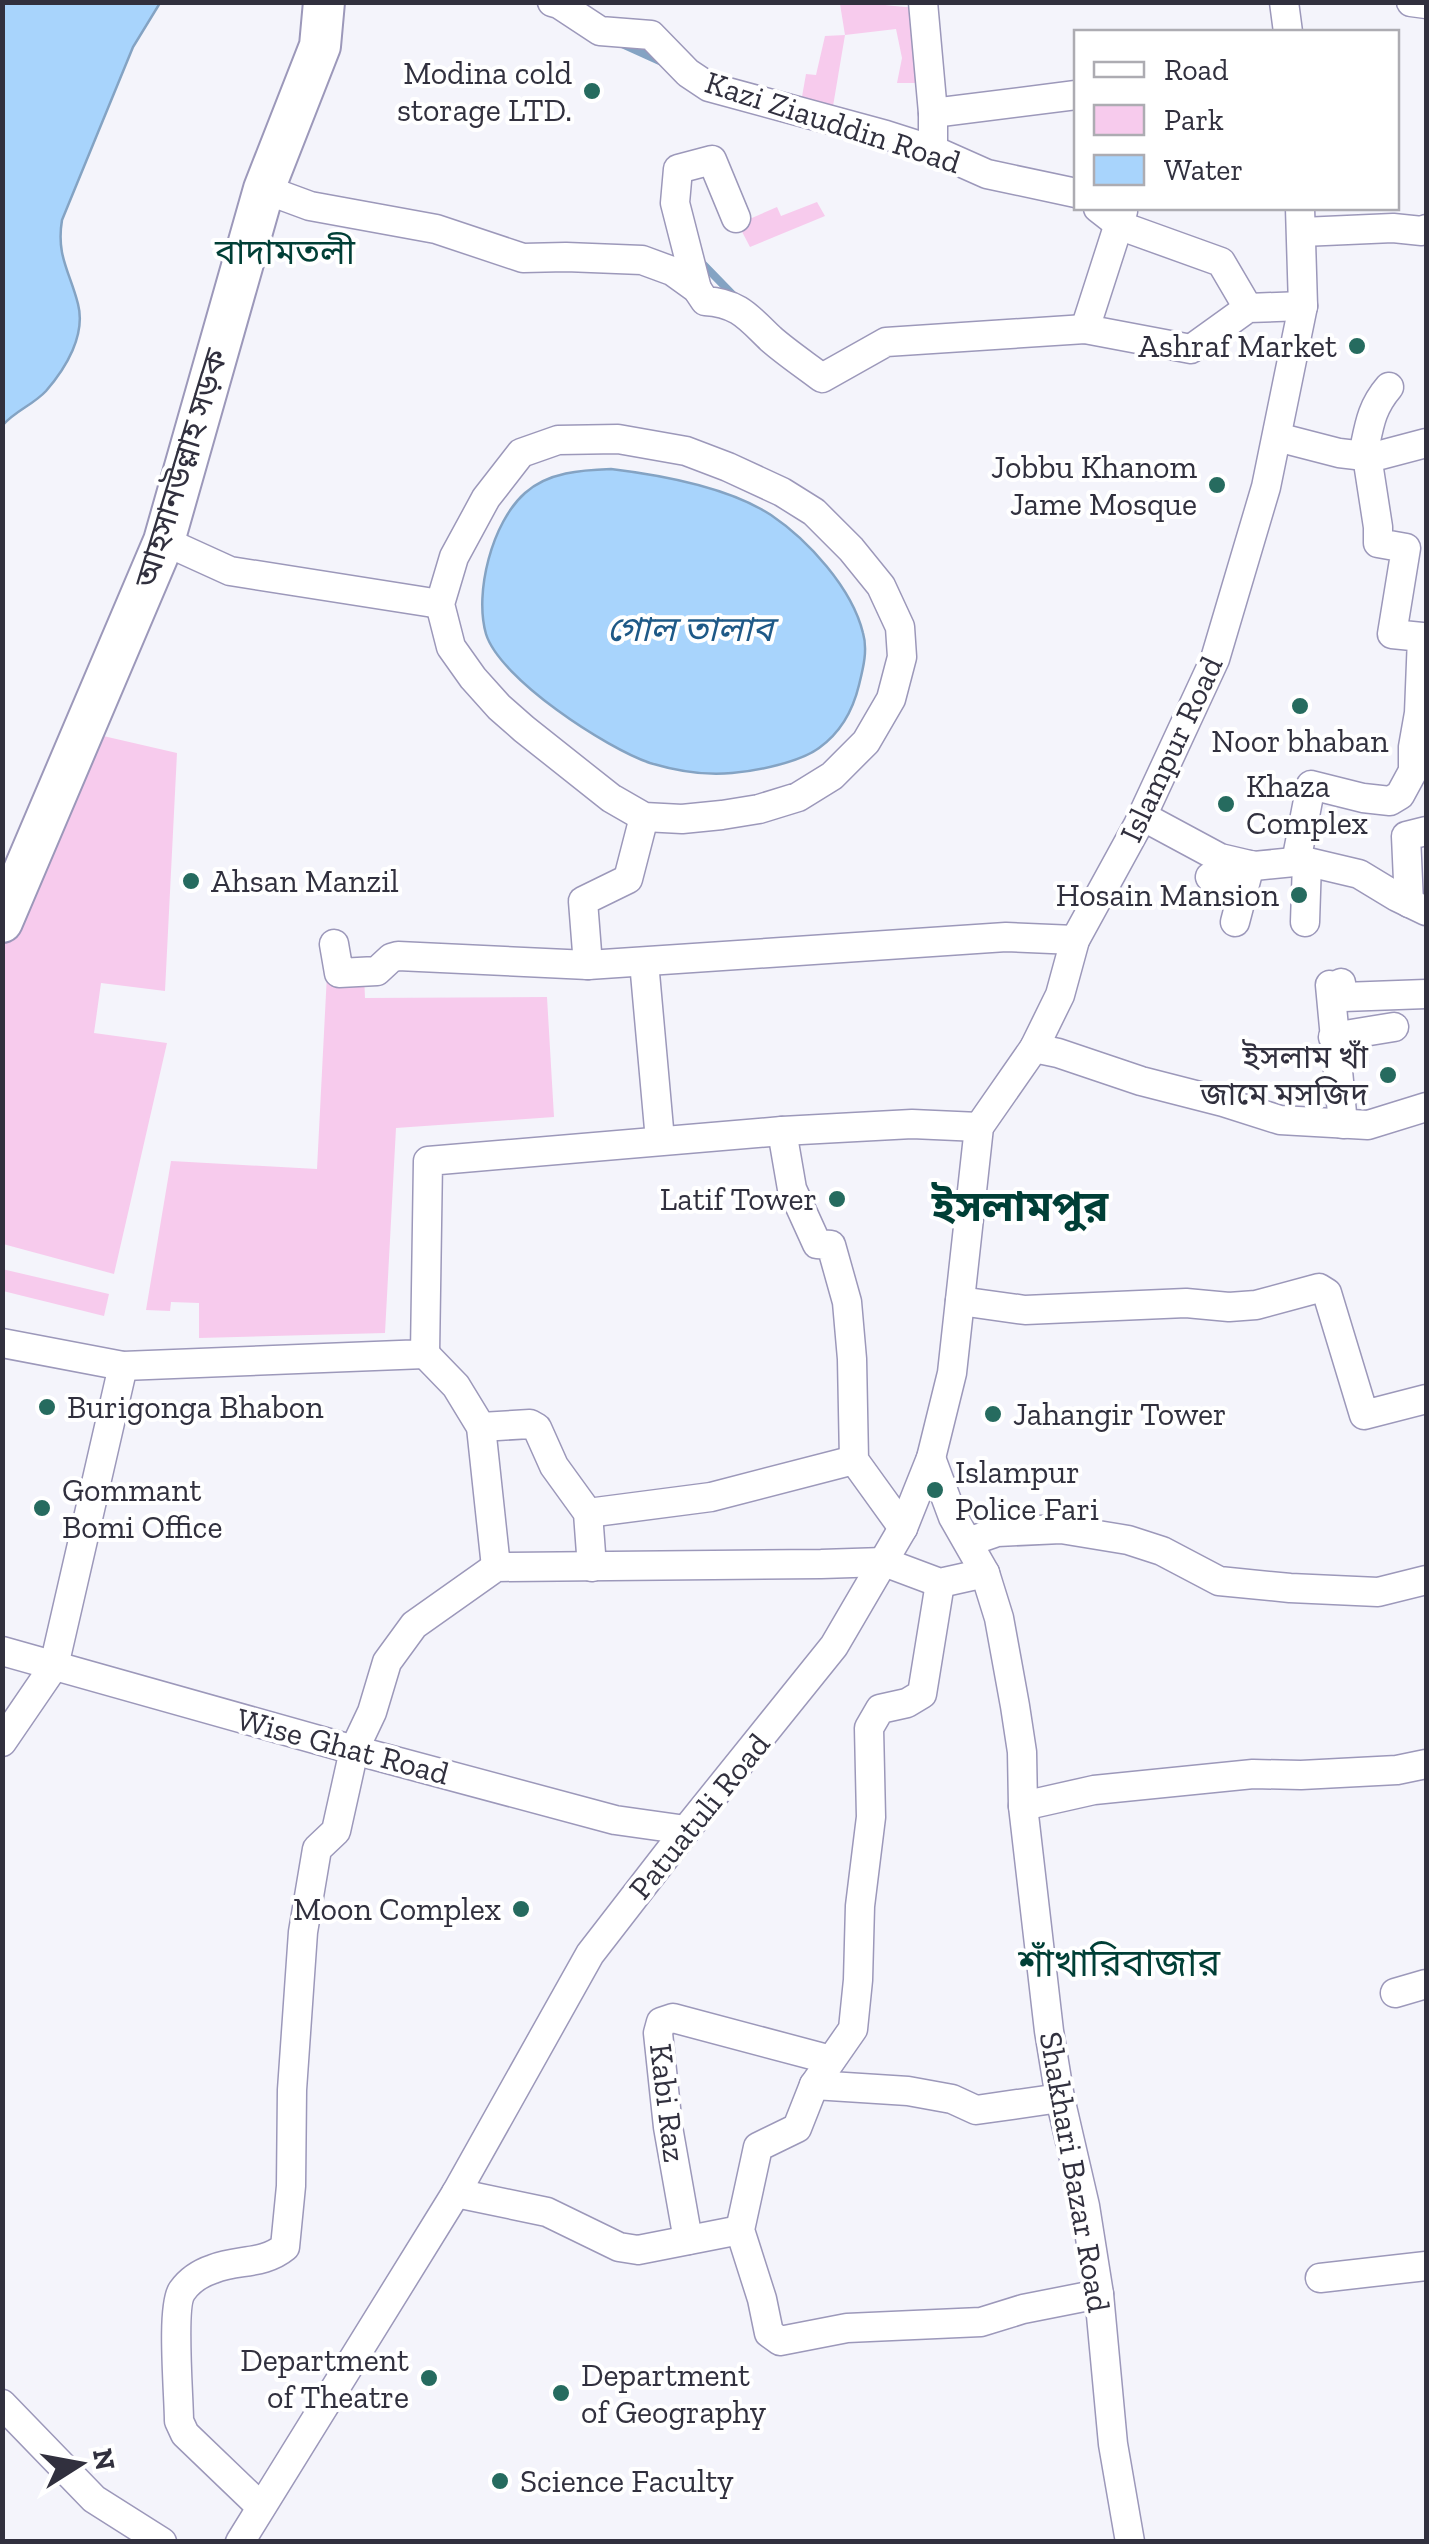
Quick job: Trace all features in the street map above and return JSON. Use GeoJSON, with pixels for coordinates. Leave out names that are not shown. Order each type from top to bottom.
{"type":"FeatureCollection","features":[{"type":"Feature","properties":{"kind":"street","name":"আহসানউল্লাহ সড়ক"},"geometry":{"type":"LineString","coordinates":[[2,922],[164,541],[264,189],[320,46],[324,2]]}},
{"type":"Feature","properties":{"kind":"street"},"geometry":{"type":"LineString","coordinates":[[923,2],[933,150]]}},
{"type":"Feature","properties":{"kind":"street"},"geometry":{"type":"LineString","coordinates":[[1284,2],[1288,30]]}},
{"type":"Feature","properties":{"kind":"street"},"geometry":{"type":"LineString","coordinates":[[1410,2],[1426,4]]}},
{"type":"Feature","properties":{"kind":"street","name":"Kazi Ziauddin Road"},"geometry":{"type":"LineString","coordinates":[[557,3],[600,30],[651,34],[688,73],[709,87],[886,135],[933,150],[986,174],[1074,193]]}},
{"type":"Feature","properties":{"kind":"street"},"geometry":{"type":"LineString","coordinates":[[932,114],[1074,95]]}},
{"type":"Feature","properties":{"kind":"street"},"geometry":{"type":"LineString","coordinates":[[697,290],[675,203],[678,169],[712,160],[736,218]]}},
{"type":"Feature","properties":{"kind":"street"},"geometry":{"type":"LineString","coordinates":[[264,189],[310,206],[436,229],[523,258],[642,260],[672,272],[705,301],[718,302],[752,318],[822,378],[886,342],[1086,329],[1191,349],[1248,308],[1303,306]]}},
{"type":"Feature","properties":{"kind":"street"},"geometry":{"type":"LineString","coordinates":[[1086,329],[1122,217],[1221,262],[1248,308]]}},
{"type":"Feature","properties":{"kind":"street"},"geometry":{"type":"LineString","coordinates":[[1301,220],[1426,230]]}},
{"type":"Feature","properties":{"kind":"street","name":"Islampur Road"},"geometry":{"type":"LineString","coordinates":[[1034,1048],[1060,995],[1075,940],[1142,816],[1215,659],[1266,487],[1303,306],[1301,220]]}},
{"type":"Feature","properties":{"kind":"street"},"geometry":{"type":"LineString","coordinates":[[1305,922],[1302,862],[1311,785],[1362,798],[1390,800],[1400,796],[1413,770],[1413,747],[1423,704],[1422,637],[1392,634],[1406,548],[1378,543],[1365,456],[1373,413],[1389,387]]}},
{"type":"Feature","properties":{"kind":"street"},"geometry":{"type":"LineString","coordinates":[[1276,437],[1365,456],[1426,444]]}},
{"type":"Feature","properties":{"kind":"street"},"geometry":{"type":"LineString","coordinates":[[618,439],[686,451],[782,492],[814,512],[852,549],[881,586],[900,627],[902,657],[891,698],[866,742],[832,776],[798,797],[759,809],[682,819],[644,817],[611,798],[499,708],[451,647],[440,604],[454,556],[486,498],[521,453],[558,440],[618,439]]}},
{"type":"Feature","properties":{"kind":"street"},"geometry":{"type":"LineString","coordinates":[[164,541],[230,572],[440,604]]}},
{"type":"Feature","properties":{"kind":"street"},"geometry":{"type":"LineString","coordinates":[[1142,816],[1247,877]]}},
{"type":"Feature","properties":{"kind":"street"},"geometry":{"type":"LineString","coordinates":[[588,964],[584,902],[628,879],[644,817]]}},
{"type":"Feature","properties":{"kind":"street"},"geometry":{"type":"LineString","coordinates":[[1418,907],[1406,836],[1426,831]]}},
{"type":"Feature","properties":{"kind":"street"},"geometry":{"type":"LineString","coordinates":[[1210,877],[1247,877],[1302,862],[1358,874],[1418,907]]}},
{"type":"Feature","properties":{"kind":"street"},"geometry":{"type":"LineString","coordinates":[[1235,922],[1247,877]]}},
{"type":"Feature","properties":{"kind":"street"},"geometry":{"type":"LineString","coordinates":[[334,944],[339,972],[375,972],[398,956],[588,964],[1006,937],[1075,940]]}},
{"type":"Feature","properties":{"kind":"street"},"geometry":{"type":"LineString","coordinates":[[644,962],[660,1140]]}},
{"type":"Feature","properties":{"kind":"street"},"geometry":{"type":"LineString","coordinates":[[1344,1124],[1333,1037],[1335,984],[1343,997],[1426,994]]}},
{"type":"Feature","properties":{"kind":"street"},"geometry":{"type":"LineString","coordinates":[[1333,1037],[1394,1027]]}},
{"type":"Feature","properties":{"kind":"street"},"geometry":{"type":"LineString","coordinates":[[1034,1048],[1280,1120],[1368,1125],[1426,1108]]}},
{"type":"Feature","properties":{"kind":"street","name":"Patuatuli Road"},"geometry":{"type":"LineString","coordinates":[[240,2542],[456,2193],[590,1954],[834,1646],[903,1528],[931,1458],[952,1373],[979,1127],[1034,1048]]}},
{"type":"Feature","properties":{"kind":"street"},"geometry":{"type":"LineString","coordinates":[[496,1567],[481,1427],[456,1386],[426,1354],[428,1162],[782,1131],[912,1124],[979,1127]]}},
{"type":"Feature","properties":{"kind":"street"},"geometry":{"type":"LineString","coordinates":[[782,1131],[792,1189],[817,1244],[831,1245],[847,1302],[854,1460],[903,1528]]}},
{"type":"Feature","properties":{"kind":"street"},"geometry":{"type":"LineString","coordinates":[[960,1300],[1025,1310],[1228,1306],[1256,1305],[1319,1288],[1327,1293],[1364,1415],[1426,1399]]}},
{"type":"Feature","properties":{"kind":"street"},"geometry":{"type":"LineString","coordinates":[[2,1343],[123,1366],[426,1354]]}},
{"type":"Feature","properties":{"kind":"street"},"geometry":{"type":"LineString","coordinates":[[2,1742],[54,1666],[123,1366]]}},
{"type":"Feature","properties":{"kind":"street"},"geometry":{"type":"LineString","coordinates":[[481,1427],[534,1425],[554,1466],[588,1513],[592,1567]]}},
{"type":"Feature","properties":{"kind":"street","name":"Shakhari Bazar Road"},"geometry":{"type":"LineString","coordinates":[[931,1458],[953,1517],[985,1573],[1016,1706],[1023,1806],[1049,2031],[1100,2294],[1113,2444],[1130,2542]]}},
{"type":"Feature","properties":{"kind":"street"},"geometry":{"type":"LineString","coordinates":[[588,1513],[711,1496],[854,1460]]}},
{"type":"Feature","properties":{"kind":"street"},"geometry":{"type":"LineString","coordinates":[[968,1542],[998,1532],[1061,1529],[1128,1540],[1162,1551],[1219,1581],[1378,1592],[1426,1580]]}},
{"type":"Feature","properties":{"kind":"street"},"geometry":{"type":"LineString","coordinates":[[261,2507],[185,2434],[179,2422],[176,2315],[180,2294],[195,2277],[214,2268],[274,2256],[286,2247],[303,1932],[316,1849],[336,1830],[354,1750],[372,1712],[387,1662],[414,1625],[496,1567],[884,1562],[940,1583],[985,1573]]}},
{"type":"Feature","properties":{"kind":"street"},"geometry":{"type":"LineString","coordinates":[[940,1583],[922,1694],[907,1704],[880,1709],[869,1728],[871,1817],[852,2028],[814,2085],[797,2128],[758,2147],[740,2230],[770,2333],[780,2341],[847,2328],[981,2322],[1023,2309],[1100,2294]]}},
{"type":"Feature","properties":{"kind":"street","name":"Wise Ghat Road"},"geometry":{"type":"LineString","coordinates":[[2,1652],[615,1820],[686,1830]]}},
{"type":"Feature","properties":{"kind":"street"},"geometry":{"type":"LineString","coordinates":[[1023,1806],[1094,1790],[1253,1774],[1397,1770],[1426,1764]]}},
{"type":"Feature","properties":{"kind":"street"},"geometry":{"type":"LineString","coordinates":[[1395,1993],[1426,1984]]}},
{"type":"Feature","properties":{"kind":"street","name":"Kabi Raz"},"geometry":{"type":"LineString","coordinates":[[688,2240],[668,2127],[658,2032],[661,2022],[673,2018],[831,2060]]}},
{"type":"Feature","properties":{"kind":"street"},"geometry":{"type":"LineString","coordinates":[[814,2085],[908,2091],[952,2099],[976,2110],[1060,2098]]}},
{"type":"Feature","properties":{"kind":"street"},"geometry":{"type":"LineString","coordinates":[[456,2193],[546,2212],[619,2247],[638,2250],[740,2230]]}},
{"type":"Feature","properties":{"kind":"street"},"geometry":{"type":"LineString","coordinates":[[1320,2278],[1426,2266]]}},
{"type":"Feature","properties":{"kind":"street"},"geometry":{"type":"LineString","coordinates":[[2,2404],[94,2499],[162,2542]]}},
{"type":"Feature","properties":{"kind":"green space"},"geometry":{"type":"Polygon","coordinates":[[[840,4],[919,7],[925,83],[897,83],[902,58],[896,29],[845,35],[840,4]]]}},
{"type":"Feature","properties":{"kind":"green space"},"geometry":{"type":"Polygon","coordinates":[[[845,35],[831,118],[800,108],[806,74],[816,75],[825,36],[845,35]]]}},
{"type":"Feature","properties":{"kind":"green space"},"geometry":{"type":"Polygon","coordinates":[[[817,202],[825,216],[750,247],[738,224],[777,207],[781,216],[817,202]]]}},
{"type":"Feature","properties":{"kind":"green space"},"geometry":{"type":"Polygon","coordinates":[[[86,732],[177,753],[165,991],[101,983],[94,1033],[167,1043],[114,1274],[3,1244],[2,947],[86,732]]]}},
{"type":"Feature","properties":{"kind":"green space"},"geometry":{"type":"Polygon","coordinates":[[[327,974],[364,974],[365,998],[547,997],[554,1117],[396,1128],[385,1333],[199,1338],[199,1303],[171,1302],[170,1311],[146,1310],[171,1161],[317,1169],[327,974]]]}},
{"type":"Feature","properties":{"kind":"green space"},"geometry":{"type":"Polygon","coordinates":[[[2,1269],[109,1294],[104,1316],[3,1291],[2,1269]]]}},
{"type":"Feature","properties":{"kind":"water"},"geometry":{"type":"Polygon","coordinates":[[[3,2],[160,3],[133,47],[62,220],[62,254],[80,316],[77,339],[61,372],[46,391],[3,425],[3,2]]]}},
{"type":"Feature","properties":{"kind":"water","name":"গোল তালাব"},"geometry":{"type":"Polygon","coordinates":[[[611,469],[694,484],[754,505],[799,538],[839,582],[857,616],[864,639],[864,659],[849,712],[819,748],[778,765],[732,773],[691,772],[650,763],[608,743],[557,710],[532,691],[495,652],[483,617],[484,579],[495,540],[513,506],[534,486],[555,476],[611,469]]]}},
{"type":"Feature","properties":{"kind":"waterway"},"geometry":{"type":"LineString","coordinates":[[620,43],[662,62]]}},
{"type":"Feature","properties":{"kind":"waterway"},"geometry":{"type":"LineString","coordinates":[[700,261],[735,297]]}},
{"type":"Feature","properties":{"kind":"place","name":"Modina cold storage LTD."},"geometry":{"type":"Point","coordinates":[592,91]}},
{"type":"Feature","properties":{"kind":"place","name":"Ashraf Market"},"geometry":{"type":"Point","coordinates":[1357,346]}},
{"type":"Feature","properties":{"kind":"place","name":"Jobbu Khanom Jame Mosque"},"geometry":{"type":"Point","coordinates":[1217,485]}},
{"type":"Feature","properties":{"kind":"place","name":"Noor bhaban"},"geometry":{"type":"Point","coordinates":[1300,706]}},
{"type":"Feature","properties":{"kind":"place","name":"Khaza Complex"},"geometry":{"type":"Point","coordinates":[1226,804]}},
{"type":"Feature","properties":{"kind":"place","name":"Ahsan Manzil"},"geometry":{"type":"Point","coordinates":[191,881]}},
{"type":"Feature","properties":{"kind":"place","name":"Hosain Mansion"},"geometry":{"type":"Point","coordinates":[1299,895]}},
{"type":"Feature","properties":{"kind":"place","name":"ইসলাম খাঁ জামে মসজিদ"},"geometry":{"type":"Point","coordinates":[1388,1075]}},
{"type":"Feature","properties":{"kind":"place","name":"Latif Tower"},"geometry":{"type":"Point","coordinates":[837,1199]}},
{"type":"Feature","properties":{"kind":"place","name":"Burigonga Bhabon"},"geometry":{"type":"Point","coordinates":[47,1407]}},
{"type":"Feature","properties":{"kind":"place","name":"Jahangir Tower"},"geometry":{"type":"Point","coordinates":[993,1414]}},
{"type":"Feature","properties":{"kind":"place","name":"Islampur Police Fari"},"geometry":{"type":"Point","coordinates":[935,1490]}},
{"type":"Feature","properties":{"kind":"place","name":"Gommant Bomi Office"},"geometry":{"type":"Point","coordinates":[42,1508]}},
{"type":"Feature","properties":{"kind":"place","name":"Moon Complex"},"geometry":{"type":"Point","coordinates":[521,1909]}},
{"type":"Feature","properties":{"kind":"place","name":"Department of Theatre"},"geometry":{"type":"Point","coordinates":[429,2378]}},
{"type":"Feature","properties":{"kind":"place","name":"Department of Geography"},"geometry":{"type":"Point","coordinates":[561,2393]}},
{"type":"Feature","properties":{"kind":"place","name":"Science Faculty"},"geometry":{"type":"Point","coordinates":[500,2481]}},
{"type":"Feature","properties":{"kind":"district","name":"বাদামতলী"},"geometry":{"type":"Point","coordinates":[285,252]}},
{"type":"Feature","properties":{"kind":"district","name":"ইসলামপুর"},"geometry":{"type":"Point","coordinates":[1020,1206]}},
{"type":"Feature","properties":{"kind":"district","name":"শাঁখারিবাজার"},"geometry":{"type":"Point","coordinates":[1119,1963]}}]}
